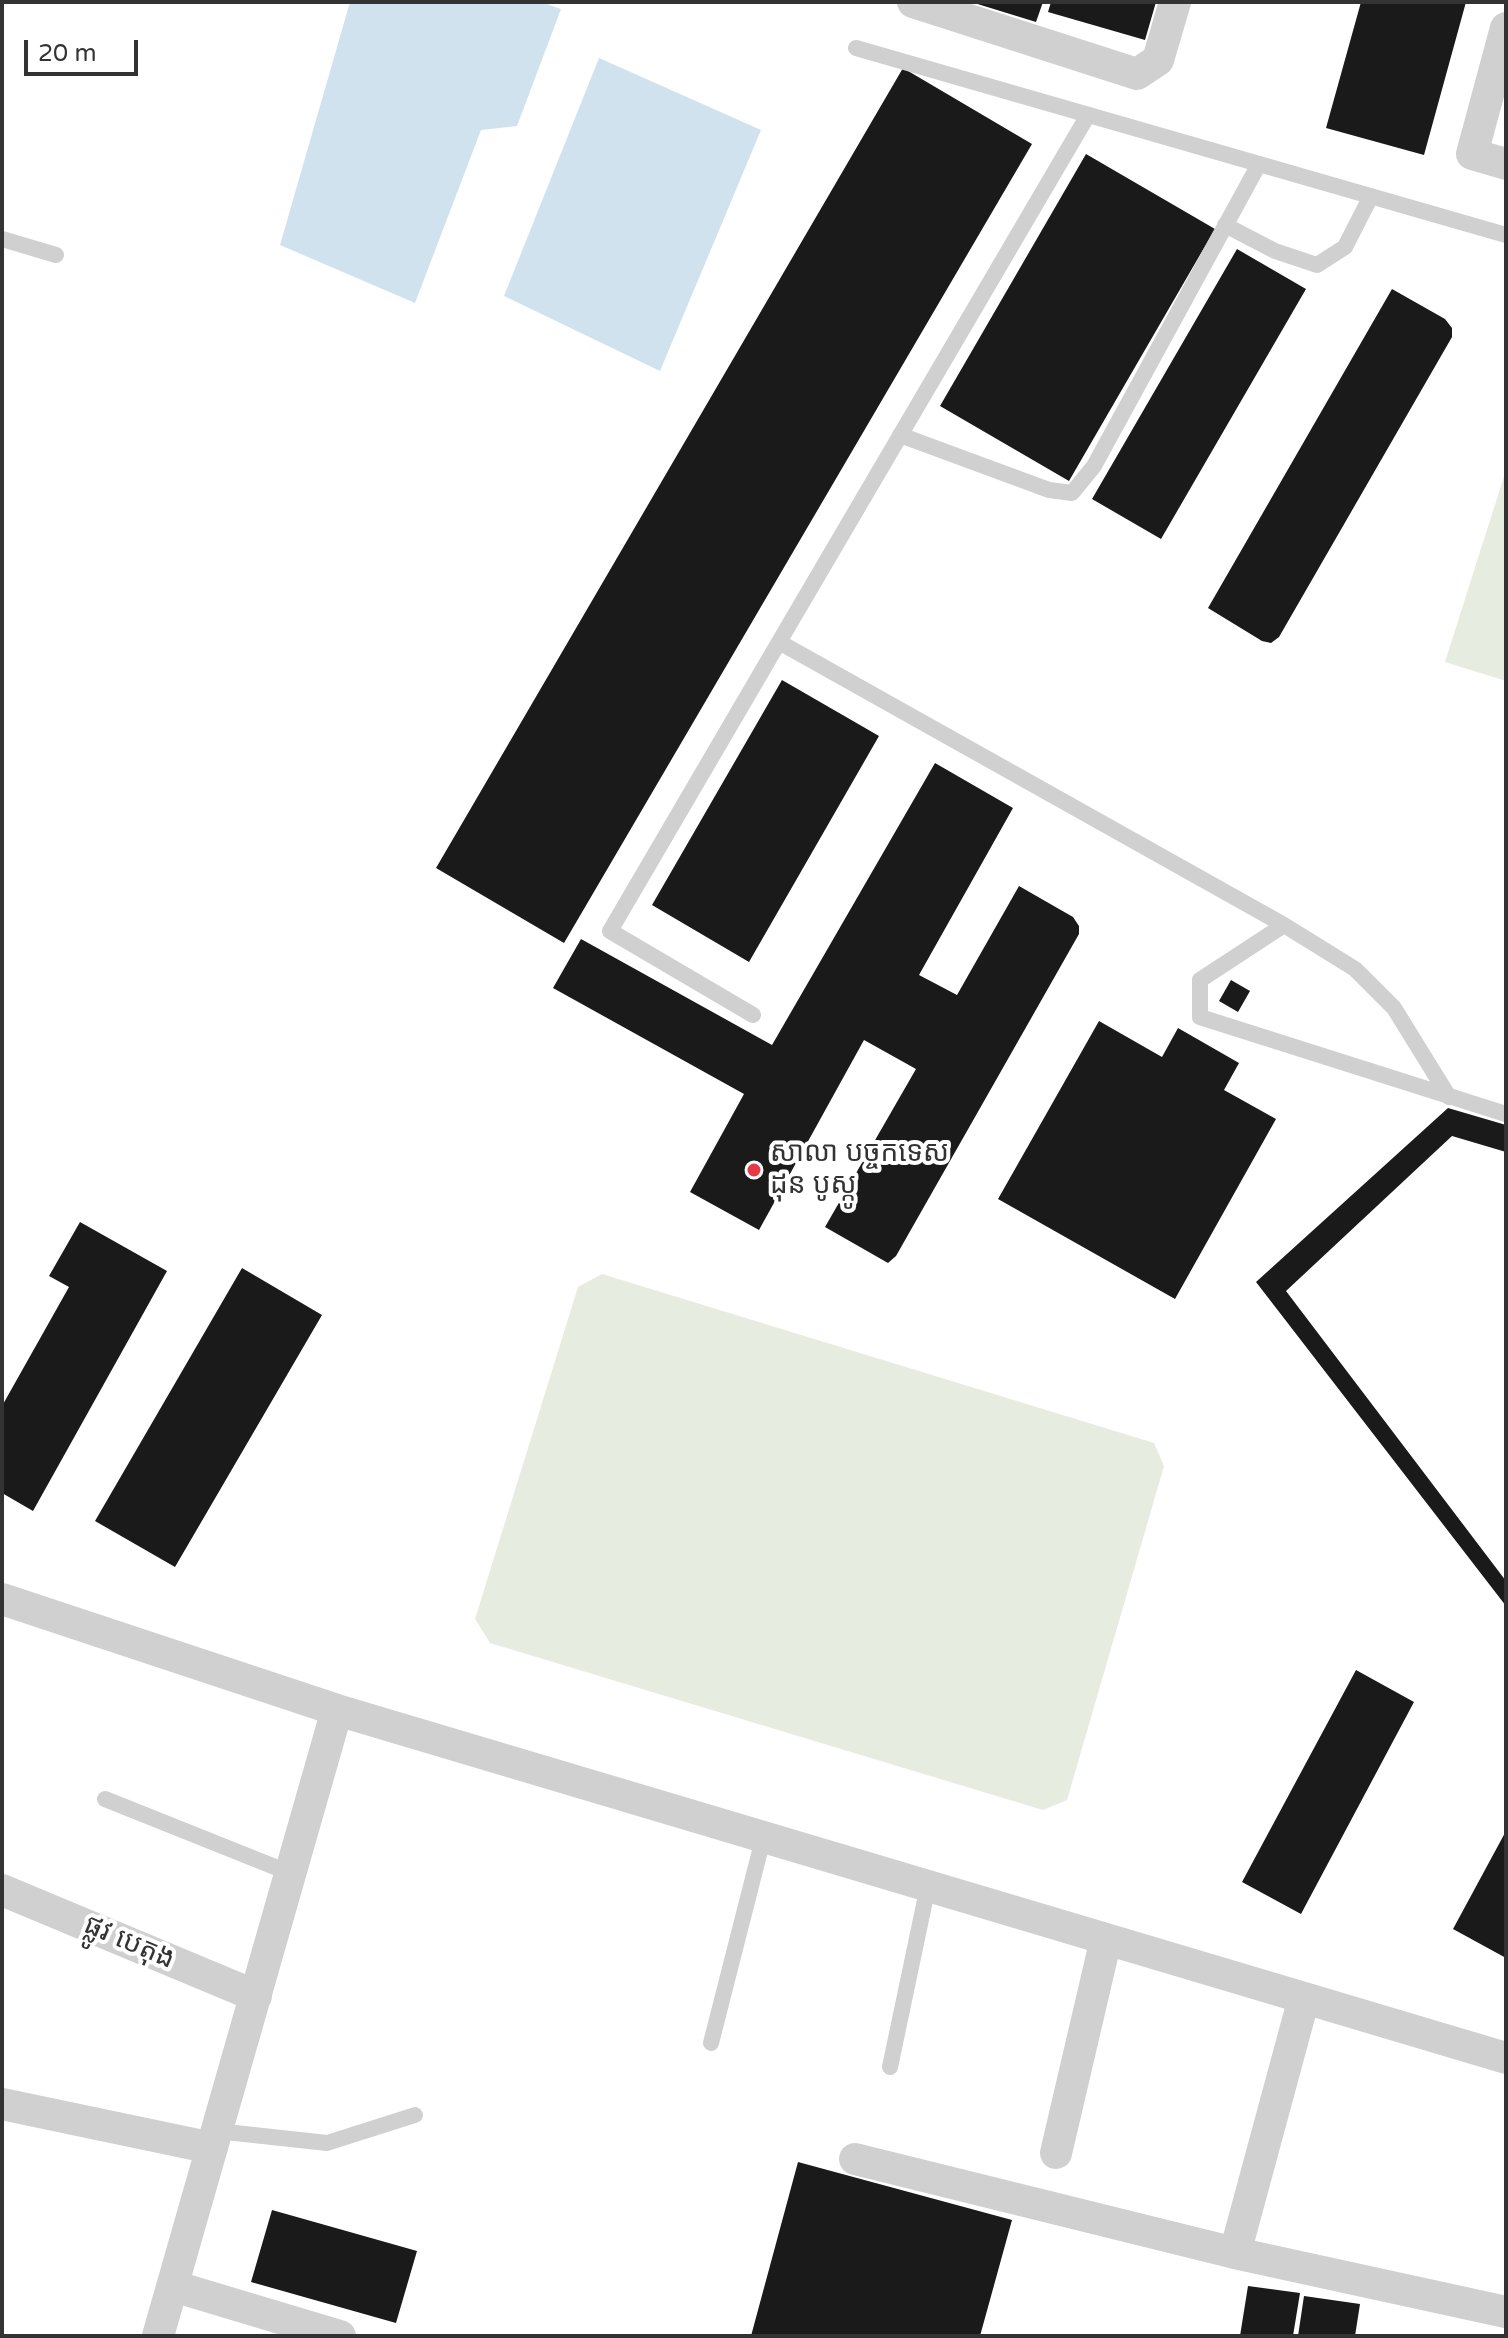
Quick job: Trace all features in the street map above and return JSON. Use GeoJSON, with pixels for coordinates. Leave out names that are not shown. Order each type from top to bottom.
{"type":"FeatureCollection","features":[{"type":"Feature","properties":{"kind":"street"},"geometry":{"type":"LineString","coordinates":[[913,2],[1137,74],[1158,60],[1175,2]]}},
{"type":"Feature","properties":{"kind":"street"},"geometry":{"type":"LineString","coordinates":[[1506,28],[1472,154],[1506,164]]}},
{"type":"Feature","properties":{"kind":"street"},"geometry":{"type":"LineString","coordinates":[[2,1599],[337,1710],[1506,2058]]}},
{"type":"Feature","properties":{"kind":"street"},"geometry":{"type":"LineString","coordinates":[[158,2336],[337,1710]]}},
{"type":"Feature","properties":{"kind":"street","name":"ផ្លូវ បេតុង"},"geometry":{"type":"LineString","coordinates":[[2,1890],[256,1996]]}},
{"type":"Feature","properties":{"kind":"street"},"geometry":{"type":"LineString","coordinates":[[1056,2153],[1106,1939]]}},
{"type":"Feature","properties":{"kind":"street"},"geometry":{"type":"LineString","coordinates":[[1235,2253],[1304,1998]]}},
{"type":"Feature","properties":{"kind":"street"},"geometry":{"type":"LineString","coordinates":[[2,2104],[214,2140]]}},
{"type":"Feature","properties":{"kind":"street"},"geometry":{"type":"LineString","coordinates":[[855,2159],[1235,2253],[1506,2312]]}},
{"type":"Feature","properties":{"kind":"street"},"geometry":{"type":"LineString","coordinates":[[173,2286],[340,2336]]}},
{"type":"Feature","properties":{"kind":"lane"},"geometry":{"type":"LineString","coordinates":[[856,48],[1506,235]]}},
{"type":"Feature","properties":{"kind":"lane"},"geometry":{"type":"LineString","coordinates":[[753,1015],[610,931],[1088,115]]}},
{"type":"Feature","properties":{"kind":"lane"},"geometry":{"type":"LineString","coordinates":[[900,435],[1049,490],[1072,493],[1094,466],[1259,164]]}},
{"type":"Feature","properties":{"kind":"lane"},"geometry":{"type":"LineString","coordinates":[[1225,225],[1275,251],[1317,265],[1345,247],[1371,196]]}},
{"type":"Feature","properties":{"kind":"lane"},"geometry":{"type":"LineString","coordinates":[[2,239],[56,255]]}},
{"type":"Feature","properties":{"kind":"lane"},"geometry":{"type":"LineString","coordinates":[[779,642],[1284,925],[1355,969],[1394,1008],[1449,1097]]}},
{"type":"Feature","properties":{"kind":"lane"},"geometry":{"type":"LineString","coordinates":[[1284,925],[1200,980],[1200,1017],[1506,1114]]}},
{"type":"Feature","properties":{"kind":"lane"},"geometry":{"type":"LineString","coordinates":[[105,1799],[290,1873]]}},
{"type":"Feature","properties":{"kind":"lane"},"geometry":{"type":"LineString","coordinates":[[711,2043],[763,1839]]}},
{"type":"Feature","properties":{"kind":"lane"},"geometry":{"type":"LineString","coordinates":[[890,2067],[928,1886]]}},
{"type":"Feature","properties":{"kind":"lane"},"geometry":{"type":"LineString","coordinates":[[214,2140],[327,2143],[415,2115]]}},
{"type":"Feature","properties":{"kind":"shaded area"},"geometry":{"type":"Polygon","coordinates":[[[1506,470],[1506,681],[1445,662],[1506,470]]]}},
{"type":"Feature","properties":{"kind":"shaded area"},"geometry":{"type":"Polygon","coordinates":[[[602,1274],[1154,1443],[1164,1466],[1067,1800],[1043,1810],[490,1643],[475,1619],[578,1287],[602,1274]]]}},
{"type":"Feature","properties":{"kind":"water"},"geometry":{"type":"Polygon","coordinates":[[[350,2],[541,2],[561,9],[517,126],[481,130],[415,303],[280,245],[350,2]]]}},
{"type":"Feature","properties":{"kind":"water"},"geometry":{"type":"Polygon","coordinates":[[[599,58],[761,130],[660,371],[504,296],[599,58]]]}},
{"type":"Feature","properties":{"kind":"building"},"geometry":{"type":"Polygon","coordinates":[[[971,2],[1043,2],[1036,22],[971,2]]]}},
{"type":"Feature","properties":{"kind":"building"},"geometry":{"type":"Polygon","coordinates":[[[1051,2],[1156,2],[1145,40],[1048,12],[1051,2]]]}},
{"type":"Feature","properties":{"kind":"building"},"geometry":{"type":"Polygon","coordinates":[[[1361,2],[1466,2],[1424,155],[1326,128],[1361,2]]]}},
{"type":"Feature","properties":{"kind":"building"},"geometry":{"type":"Polygon","coordinates":[[[903,68],[1032,144],[564,943],[436,868],[903,68]]]}},
{"type":"Feature","properties":{"kind":"building"},"geometry":{"type":"Polygon","coordinates":[[[1086,154],[1215,229],[1069,481],[940,406],[1086,154]]]}},
{"type":"Feature","properties":{"kind":"building"},"geometry":{"type":"Polygon","coordinates":[[[1237,249],[1306,289],[1161,539],[1092,499],[1237,249]]]}},
{"type":"Feature","properties":{"kind":"building"},"geometry":{"type":"Polygon","coordinates":[[[1392,289],[1445,319],[1452,328],[1452,337],[1279,637],[1271,643],[1262,641],[1208,608],[1392,289]]]}},
{"type":"Feature","properties":{"kind":"building"},"geometry":{"type":"Polygon","coordinates":[[[782,680],[879,736],[749,962],[652,905],[782,680]]]}},
{"type":"Feature","properties":{"kind":"building"},"geometry":{"type":"Polygon","coordinates":[[[935,763],[1013,808],[919,975],[957,995],[1019,886],[1073,917],[1079,926],[1079,934],[896,1256],[888,1263],[825,1227],[916,1069],[864,1040],[759,1230],[690,1192],[744,1094],[553,988],[581,939],[772,1045],[935,763]]]}},
{"type":"Feature","properties":{"kind":"building"},"geometry":{"type":"Polygon","coordinates":[[[1231,980],[1250,991],[1238,1012],[1219,1001],[1231,980]]]}},
{"type":"Feature","properties":{"kind":"building"},"geometry":{"type":"Polygon","coordinates":[[[1099,1021],[1162,1057],[1178,1028],[1239,1063],[1224,1090],[1276,1119],[1175,1299],[998,1199],[1099,1021]]]}},
{"type":"Feature","properties":{"kind":"building"},"geometry":{"type":"Polygon","coordinates":[[[1448,1108],[1506,1125],[1506,1152],[1452,1136],[1286,1291],[1506,1581],[1506,1606],[1256,1282],[1448,1108]]]}},
{"type":"Feature","properties":{"kind":"building"},"geometry":{"type":"Polygon","coordinates":[[[80,1222],[167,1271],[33,1511],[2,1493],[2,1406],[69,1287],[49,1276],[80,1222]]]}},
{"type":"Feature","properties":{"kind":"building"},"geometry":{"type":"Polygon","coordinates":[[[242,1268],[322,1315],[175,1567],[95,1521],[242,1268]]]}},
{"type":"Feature","properties":{"kind":"building"},"geometry":{"type":"Polygon","coordinates":[[[1356,1670],[1414,1702],[1301,1914],[1242,1882],[1356,1670]]]}},
{"type":"Feature","properties":{"kind":"building"},"geometry":{"type":"Polygon","coordinates":[[[1506,1831],[1506,1958],[1453,1929],[1506,1831]]]}},
{"type":"Feature","properties":{"kind":"building"},"geometry":{"type":"Polygon","coordinates":[[[798,2162],[1012,2220],[980,2336],[751,2336],[798,2162]]]}},
{"type":"Feature","properties":{"kind":"building"},"geometry":{"type":"Polygon","coordinates":[[[272,2210],[417,2251],[396,2323],[251,2282],[272,2210]]]}},
{"type":"Feature","properties":{"kind":"building"},"geometry":{"type":"Polygon","coordinates":[[[1248,2286],[1300,2293],[1293,2336],[1240,2336],[1248,2286]]]}},
{"type":"Feature","properties":{"kind":"building"},"geometry":{"type":"Polygon","coordinates":[[[1304,2296],[1360,2304],[1355,2336],[1298,2336],[1304,2296]]]}},
{"type":"Feature","properties":{"kind":"place","name":"សាលា បច្ចកទេស ដុន បូស្កូ"},"geometry":{"type":"Point","coordinates":[754,1170]}}]}
